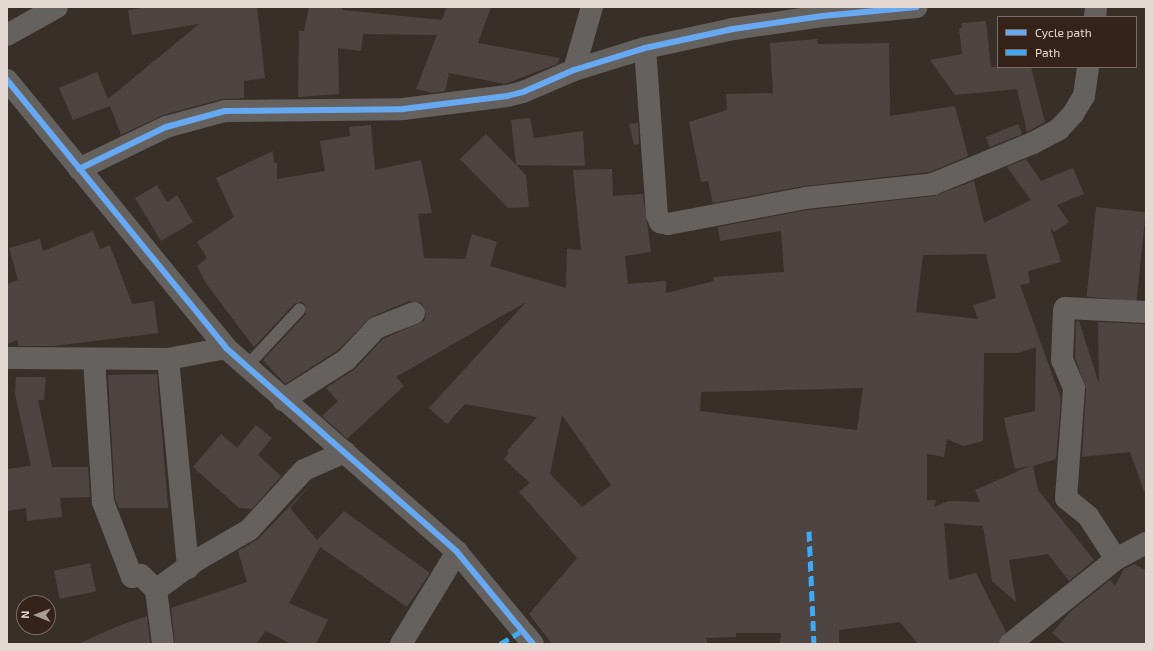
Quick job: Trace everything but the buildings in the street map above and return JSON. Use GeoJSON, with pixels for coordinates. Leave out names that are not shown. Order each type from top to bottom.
{"type":"FeatureCollection","features":[{"type":"Feature","properties":{"kind":"street"},"geometry":{"type":"LineString","coordinates":[[7,35],[57,7]]}},
{"type":"Feature","properties":{"kind":"street"},"geometry":{"type":"LineString","coordinates":[[574,70],[592,7]]}},
{"type":"Feature","properties":{"kind":"street"},"geometry":{"type":"LineString","coordinates":[[79,169],[166,127],[225,111],[439,106],[523,92],[574,70],[646,48],[733,29],[822,16],[917,7]]}},
{"type":"Feature","properties":{"kind":"street"},"geometry":{"type":"LineString","coordinates":[[646,48],[657,215],[660,222],[668,224],[805,198],[933,184],[1033,143],[1059,129],[1073,114],[1084,96],[1088,68]]}},
{"type":"Feature","properties":{"kind":"street"},"geometry":{"type":"LineString","coordinates":[[7,80],[226,348],[248,365],[283,400],[345,452],[457,552],[533,644]]}},
{"type":"Feature","properties":{"kind":"street"},"geometry":{"type":"LineString","coordinates":[[1116,559],[1088,516],[1066,498],[1074,388],[1062,360],[1064,311],[1065,308],[1146,312]]}},
{"type":"Feature","properties":{"kind":"street"},"geometry":{"type":"LineString","coordinates":[[283,400],[346,360],[376,328],[414,314]]}},
{"type":"Feature","properties":{"kind":"street"},"geometry":{"type":"LineString","coordinates":[[7,358],[94,360],[168,359],[226,348]]}},
{"type":"Feature","properties":{"kind":"street"},"geometry":{"type":"LineString","coordinates":[[168,359],[188,568]]}},
{"type":"Feature","properties":{"kind":"street"},"geometry":{"type":"LineString","coordinates":[[94,360],[103,502],[132,577],[141,575],[156,590],[163,644]]}},
{"type":"Feature","properties":{"kind":"street"},"geometry":{"type":"LineString","coordinates":[[156,590],[249,530],[304,470],[345,452]]}},
{"type":"Feature","properties":{"kind":"street"},"geometry":{"type":"LineString","coordinates":[[1010,644],[1116,559],[1146,542]]}},
{"type":"Feature","properties":{"kind":"street"},"geometry":{"type":"LineString","coordinates":[[401,644],[457,552]]}},
{"type":"Feature","properties":{"kind":"lane"},"geometry":{"type":"LineString","coordinates":[[248,365],[300,309]]}},
{"type":"Feature","properties":{"kind":"marked path"},"geometry":{"type":"LineString","coordinates":[[809,531],[814,644]]}},
{"type":"Feature","properties":{"kind":"marked path"},"geometry":{"type":"LineString","coordinates":[[500,644],[520,632]]}},
{"type":"Feature","properties":{"kind":"cycle path"},"geometry":{"type":"LineString","coordinates":[[79,169],[166,127],[225,111],[403,109],[507,96],[523,92],[574,70],[645,48],[733,29],[822,16],[917,7]]}},
{"type":"Feature","properties":{"kind":"cycle path"},"geometry":{"type":"LineString","coordinates":[[7,80],[226,348],[457,552],[533,644]]}}]}
